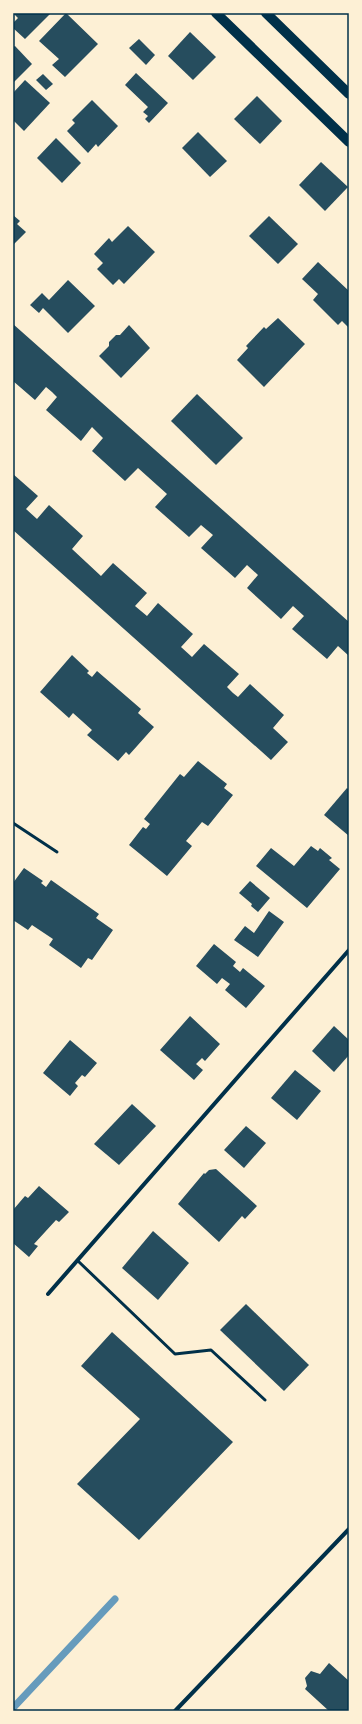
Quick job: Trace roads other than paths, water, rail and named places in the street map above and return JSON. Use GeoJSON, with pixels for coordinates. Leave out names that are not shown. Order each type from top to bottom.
{"type":"FeatureCollection","features":[{"type":"Feature","properties":{"kind":"main road"},"geometry":{"type":"LineString","coordinates":[[216,13],[349,142]]}},
{"type":"Feature","properties":{"kind":"main road"},"geometry":{"type":"LineString","coordinates":[[266,13],[349,94]]}},
{"type":"Feature","properties":{"kind":"street"},"geometry":{"type":"LineString","coordinates":[[48,1294],[349,950]]}},
{"type":"Feature","properties":{"kind":"street"},"geometry":{"type":"LineString","coordinates":[[175,1711],[349,1529]]}},
{"type":"Feature","properties":{"kind":"lane"},"geometry":{"type":"LineString","coordinates":[[13,823],[57,852]]}},
{"type":"Feature","properties":{"kind":"lane"},"geometry":{"type":"LineString","coordinates":[[78,1261],[175,1354],[211,1350],[265,1400]]}},
{"type":"Feature","properties":{"kind":"waterway"},"geometry":{"type":"LineString","coordinates":[[13,1708],[115,1599]]}}]}
